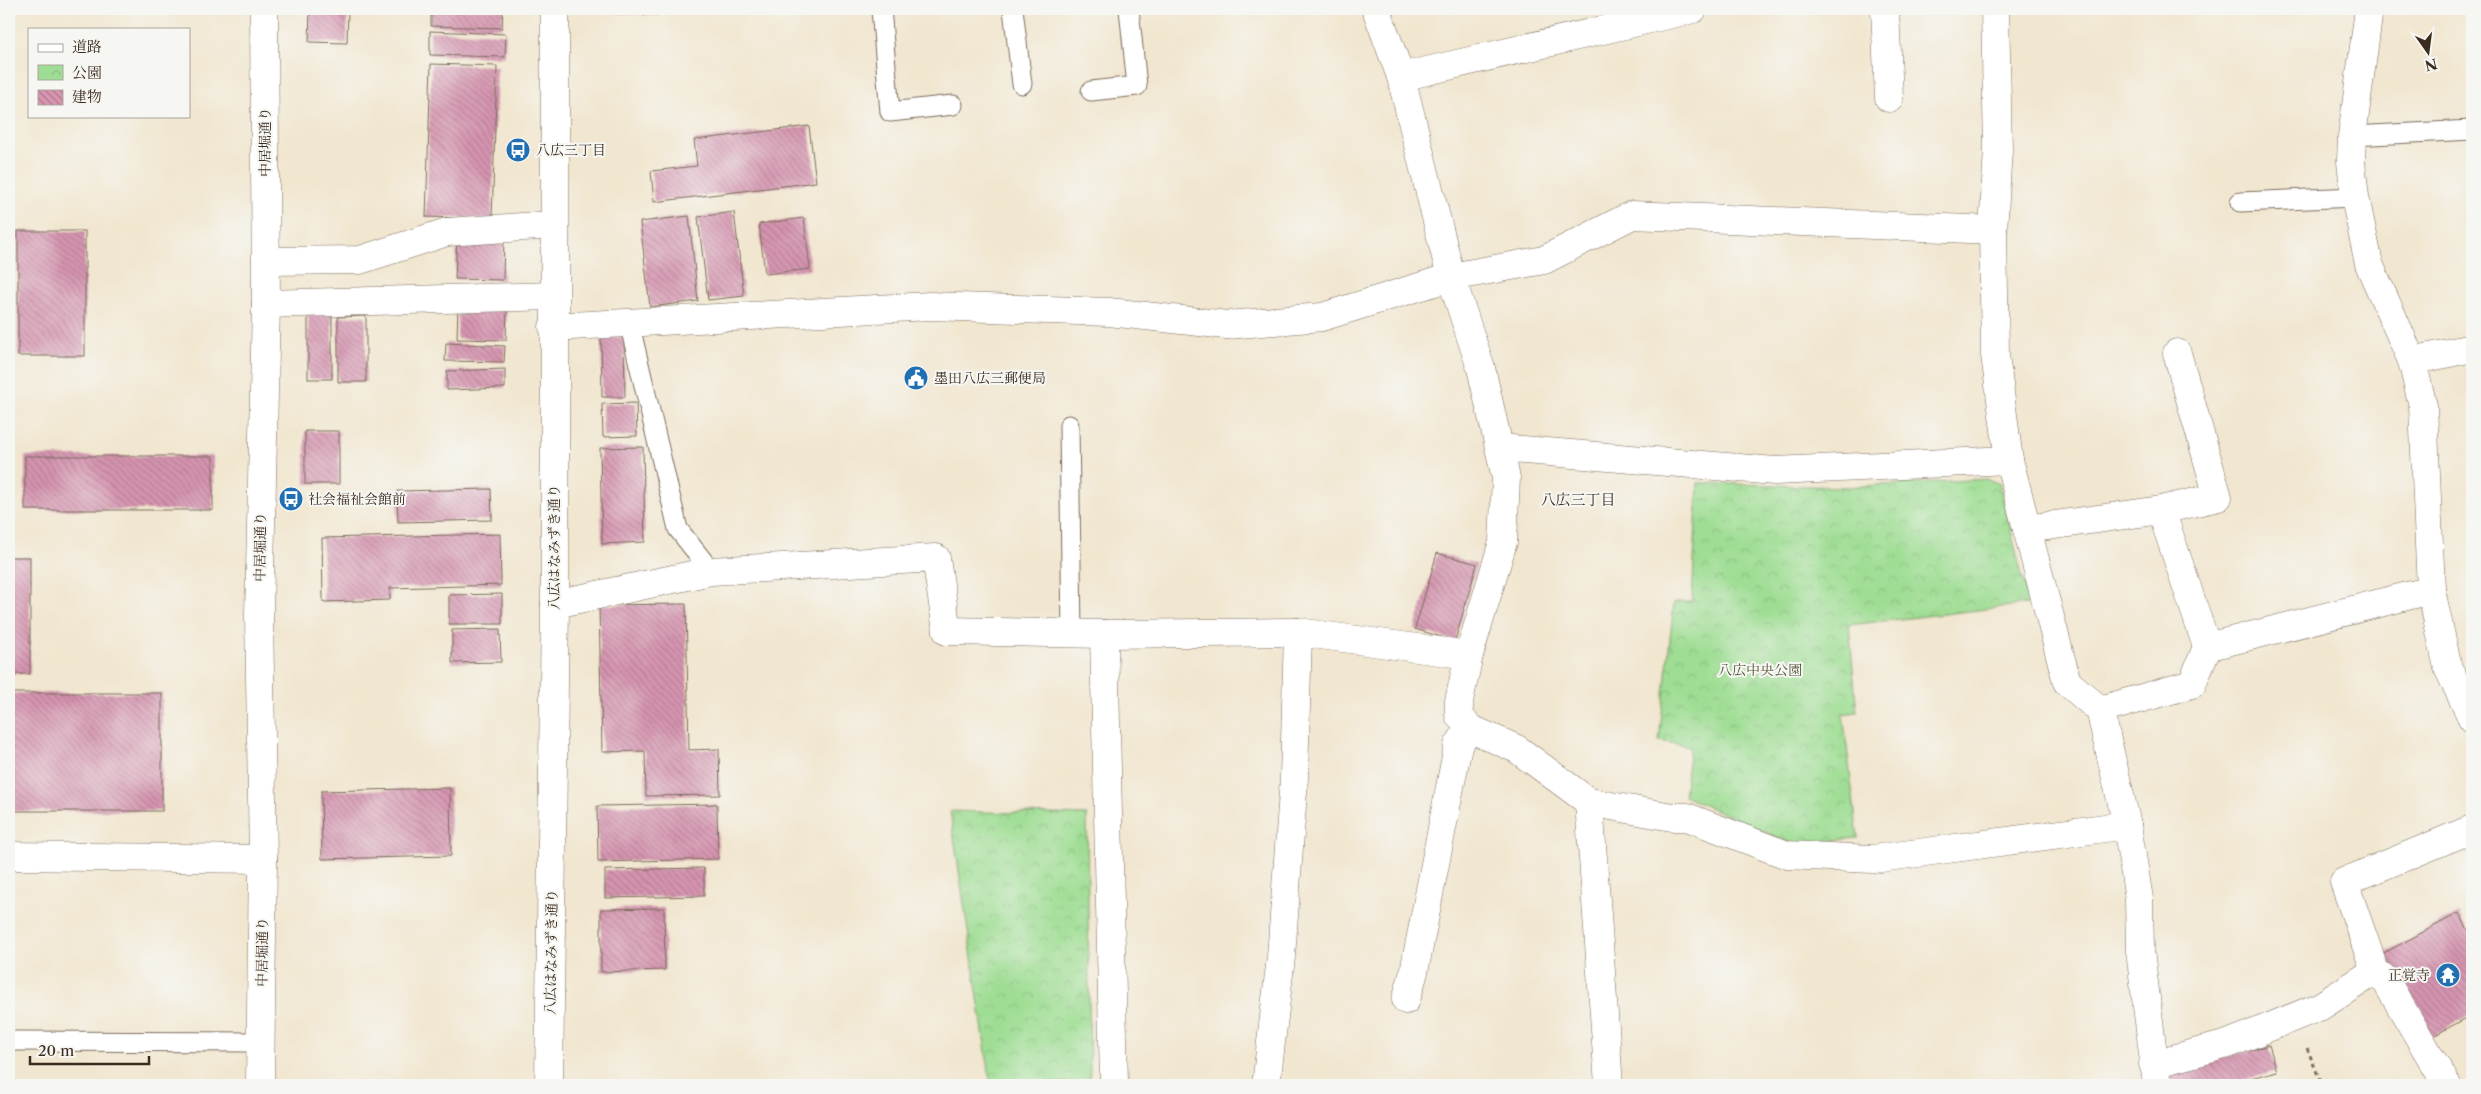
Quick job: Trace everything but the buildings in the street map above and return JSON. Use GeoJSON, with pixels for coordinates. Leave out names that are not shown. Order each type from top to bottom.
{"type":"FeatureCollection","features":[{"type":"Feature","properties":{"kind":"street","name":"中居堀通り"},"geometry":{"type":"LineString","coordinates":[[260,1085],[263,858],[259,614],[266,304],[264,9]]}},
{"type":"Feature","properties":{"kind":"street","name":"八広はなみずき通り"},"geometry":{"type":"LineString","coordinates":[[549,1085],[555,604],[553,296],[555,9]]}},
{"type":"Feature","properties":{"kind":"street"},"geometry":{"type":"LineString","coordinates":[[1376,9],[1401,77],[1451,277],[1481,368],[1506,478],[1503,542],[1469,655],[1459,701],[1459,715],[1469,728],[1517,749],[1589,802],[1672,817],[1688,817],[1788,856],[1872,859],[2127,825]]}},
{"type":"Feature","properties":{"kind":"street"},"geometry":{"type":"LineString","coordinates":[[1401,77],[1693,9]]}},
{"type":"Feature","properties":{"kind":"street"},"geometry":{"type":"LineString","coordinates":[[1885,9],[1889,98]]}},
{"type":"Feature","properties":{"kind":"street"},"geometry":{"type":"LineString","coordinates":[[1995,9],[1998,150],[1993,230],[1994,355],[2009,460],[2067,682],[2100,710],[2127,825],[2139,899],[2140,951],[2155,1075],[2321,1006],[2375,971]]}},
{"type":"Feature","properties":{"kind":"street"},"geometry":{"type":"LineString","coordinates":[[2369,9],[2352,136],[2351,162],[2355,197],[2369,264],[2412,362],[2423,406],[2431,590],[2448,668],[2472,718]]}},
{"type":"Feature","properties":{"kind":"street"},"geometry":{"type":"LineString","coordinates":[[553,327],[930,306],[1110,312],[1227,325],[1322,317],[1451,277],[1544,260],[1632,215],[1993,230]]}},
{"type":"Feature","properties":{"kind":"street"},"geometry":{"type":"LineString","coordinates":[[266,261],[360,260],[447,232],[554,225]]}},
{"type":"Feature","properties":{"kind":"street"},"geometry":{"type":"LineString","coordinates":[[266,304],[553,296]]}},
{"type":"Feature","properties":{"kind":"street"},"geometry":{"type":"LineString","coordinates":[[2412,362],[2472,348]]}},
{"type":"Feature","properties":{"kind":"street"},"geometry":{"type":"LineString","coordinates":[[2027,529],[2161,510],[2218,497],[2177,353]]}},
{"type":"Feature","properties":{"kind":"street"},"geometry":{"type":"LineString","coordinates":[[1500,448],[1775,471],[2009,460]]}},
{"type":"Feature","properties":{"kind":"street"},"geometry":{"type":"LineString","coordinates":[[2100,710],[2192,684],[2206,647],[2161,510]]}},
{"type":"Feature","properties":{"kind":"street"},"geometry":{"type":"LineString","coordinates":[[555,604],[711,572],[936,558],[947,631],[1072,634],[1298,632],[1469,655]]}},
{"type":"Feature","properties":{"kind":"street"},"geometry":{"type":"LineString","coordinates":[[2206,647],[2431,590]]}},
{"type":"Feature","properties":{"kind":"street"},"geometry":{"type":"LineString","coordinates":[[1266,1085],[1281,957],[1292,798],[1298,632]]}},
{"type":"Feature","properties":{"kind":"street"},"geometry":{"type":"LineString","coordinates":[[1104,634],[1114,1085]]}},
{"type":"Feature","properties":{"kind":"street"},"geometry":{"type":"LineString","coordinates":[[1406,1000],[1414,972],[1458,746],[1469,728]]}},
{"type":"Feature","properties":{"kind":"street"},"geometry":{"type":"LineString","coordinates":[[1589,802],[1609,1085]]}},
{"type":"Feature","properties":{"kind":"street"},"geometry":{"type":"LineString","coordinates":[[2447,1085],[2384,978],[2375,971],[2344,882],[2472,829]]}},
{"type":"Feature","properties":{"kind":"street"},"geometry":{"type":"LineString","coordinates":[[9,856],[263,858]]}},
{"type":"Feature","properties":{"kind":"lane"},"geometry":{"type":"LineString","coordinates":[[881,9],[890,112],[953,105]]}},
{"type":"Feature","properties":{"kind":"lane"},"geometry":{"type":"LineString","coordinates":[[1013,9],[1022,84]]}},
{"type":"Feature","properties":{"kind":"lane"},"geometry":{"type":"LineString","coordinates":[[1091,91],[1137,86],[1129,9]]}},
{"type":"Feature","properties":{"kind":"lane"},"geometry":{"type":"LineString","coordinates":[[2352,136],[2472,130]]}},
{"type":"Feature","properties":{"kind":"lane"},"geometry":{"type":"LineString","coordinates":[[2240,202],[2355,197]]}},
{"type":"Feature","properties":{"kind":"lane"},"geometry":{"type":"LineString","coordinates":[[629,322],[678,529],[711,572]]}},
{"type":"Feature","properties":{"kind":"lane"},"geometry":{"type":"LineString","coordinates":[[1069,425],[1072,634]]}},
{"type":"Feature","properties":{"kind":"lane"},"geometry":{"type":"LineString","coordinates":[[9,1041],[261,1042]]}},
{"type":"Feature","properties":{"kind":"green space","name":"八広中央公園"},"geometry":{"type":"Polygon","coordinates":[[[1986,479],[1999,483],[2029,604],[1849,625],[1857,712],[1843,714],[1858,838],[1792,844],[1684,796],[1690,746],[1659,741],[1674,602],[1692,602],[1698,483],[1846,487],[1986,479]]]}},
{"type":"Feature","properties":{"kind":"green space"},"geometry":{"type":"Polygon","coordinates":[[[950,811],[1087,815],[1090,1082],[991,1085],[950,811]]]}},
{"type":"Feature","properties":{"kind":"place","name":"八広三丁目"},"geometry":{"type":"Point","coordinates":[518,150]}},
{"type":"Feature","properties":{"kind":"place","name":"墨田八広三郵便局"},"geometry":{"type":"Point","coordinates":[916,378]}},
{"type":"Feature","properties":{"kind":"place","name":"社会福祉会館前"},"geometry":{"type":"Point","coordinates":[291,499]}},
{"type":"Feature","properties":{"kind":"place","name":"正覚寺"},"geometry":{"type":"Point","coordinates":[2448,975]}},
{"type":"Feature","properties":{"kind":"district","name":"八広三丁目"},"geometry":{"type":"Point","coordinates":[1578,499]}}]}
